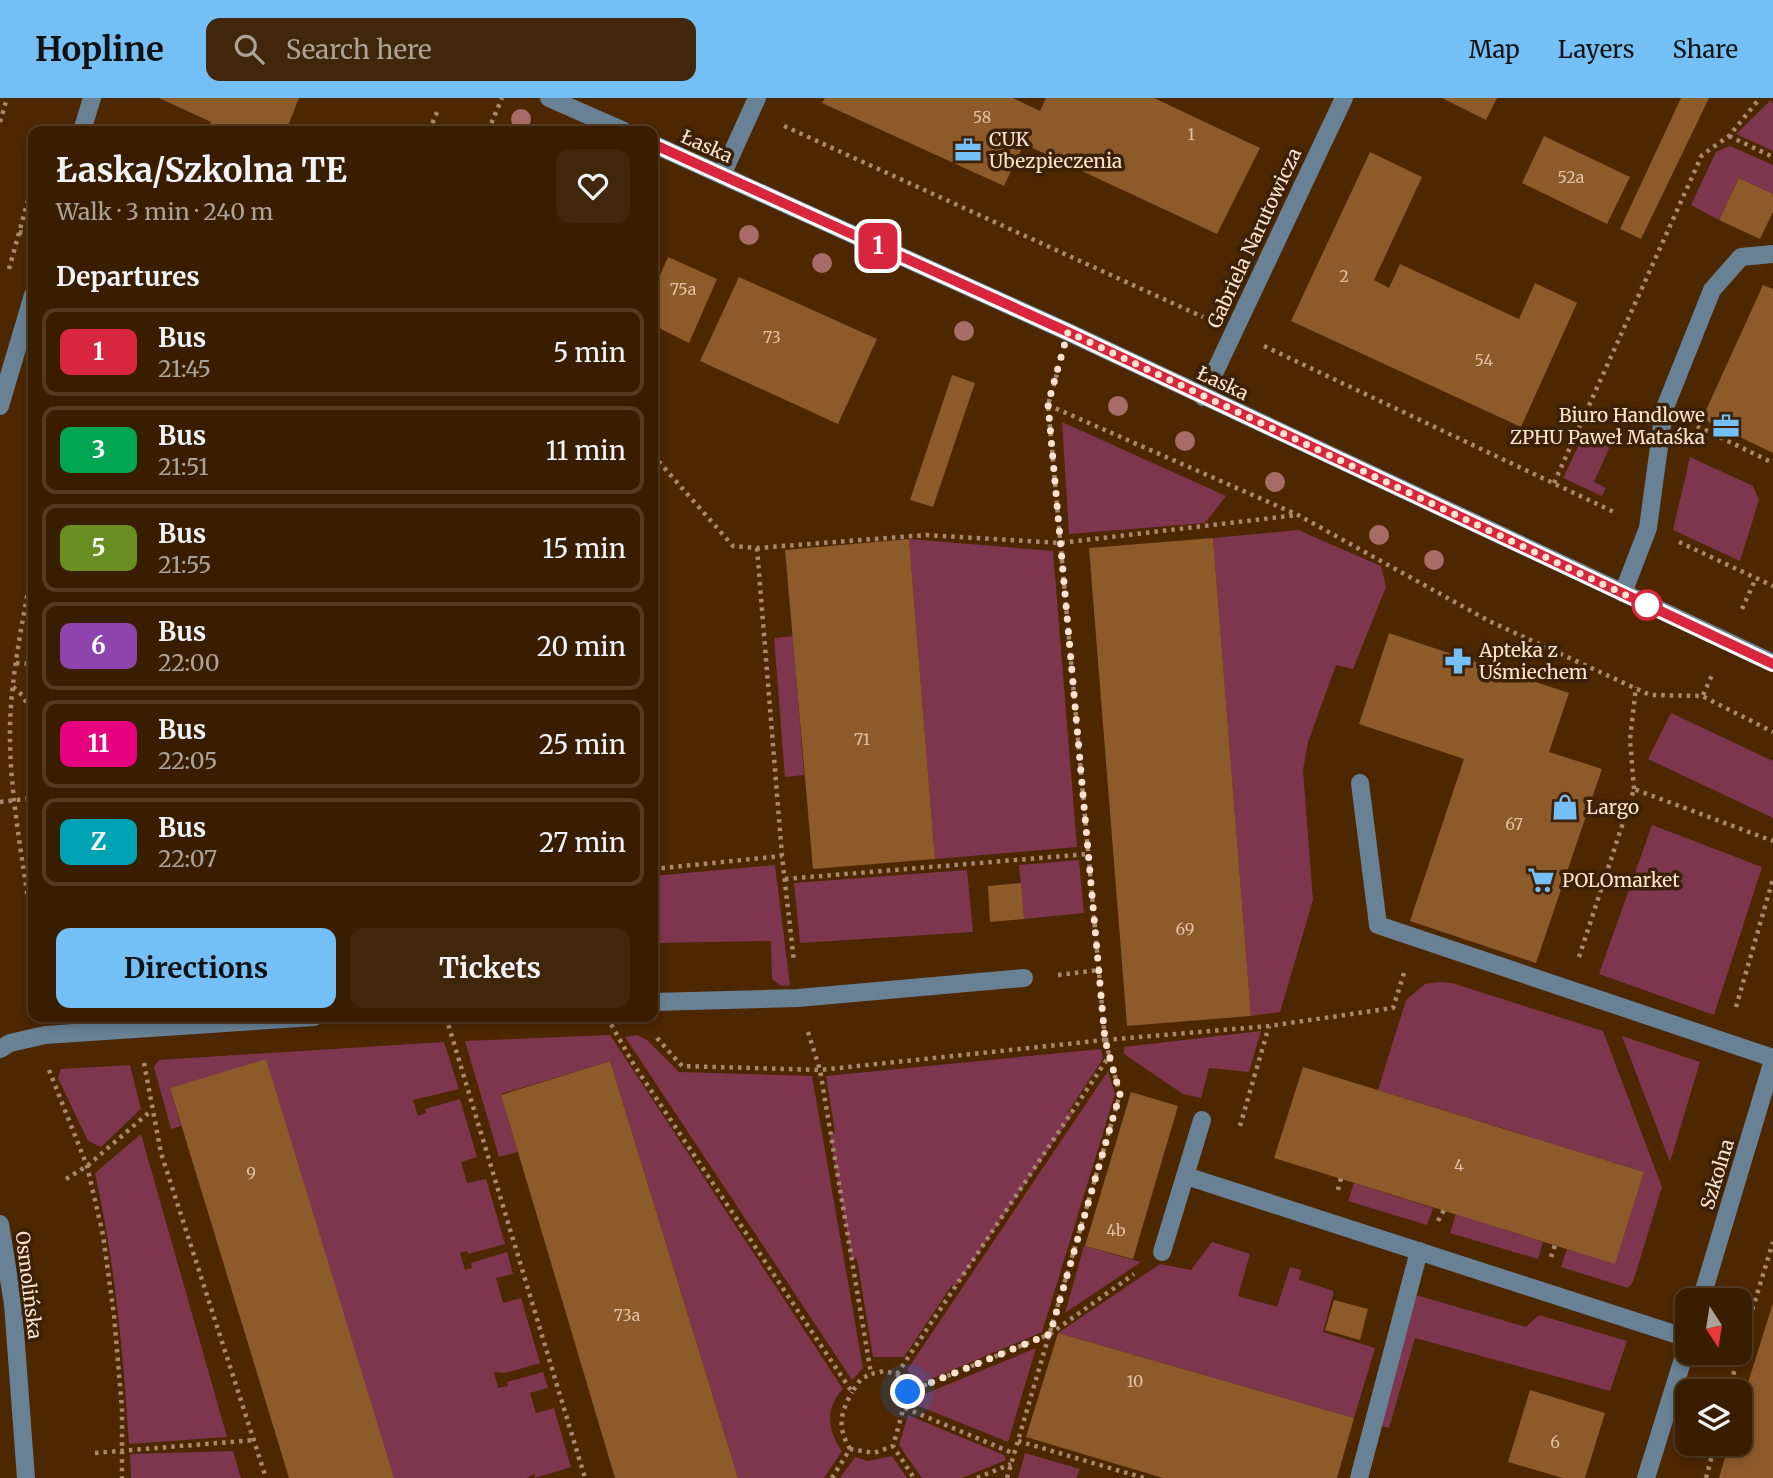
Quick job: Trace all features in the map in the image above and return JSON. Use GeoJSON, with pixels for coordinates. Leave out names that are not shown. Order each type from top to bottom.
{"type":"FeatureCollection","features":[{"type":"Feature","properties":{"kind":"street"},"geometry":{"type":"LineString","coordinates":[[84,126],[92,98]]}},
{"type":"Feature","properties":{"kind":"street"},"geometry":{"type":"LineString","coordinates":[[549,98],[613,126]]}},
{"type":"Feature","properties":{"kind":"street"},"geometry":{"type":"LineString","coordinates":[[722,175],[757,98]]}},
{"type":"Feature","properties":{"kind":"street","name":"Gabriela Narutowicza"},"geometry":{"type":"LineString","coordinates":[[1203,397],[1344,98]]}},
{"type":"Feature","properties":{"kind":"street","name":"Łaska"},"geometry":{"type":"LineString","coordinates":[[658,146],[1068,332],[1773,663]]}},
{"type":"Feature","properties":{"kind":"street"},"geometry":{"type":"LineString","coordinates":[[1623,593],[1648,528],[1664,410],[1712,289],[1741,257],[1773,254]]}},
{"type":"Feature","properties":{"kind":"street"},"geometry":{"type":"LineString","coordinates":[[0,406],[8,354],[28,307]]}},
{"type":"Feature","properties":{"kind":"street"},"geometry":{"type":"LineString","coordinates":[[1360,783],[1378,925],[1773,1059]]}},
{"type":"Feature","properties":{"kind":"street"},"geometry":{"type":"LineString","coordinates":[[658,1002],[798,998],[1024,978]]}},
{"type":"Feature","properties":{"kind":"street"},"geometry":{"type":"LineString","coordinates":[[0,1049],[10,1042],[45,1035],[243,1022]]}},
{"type":"Feature","properties":{"kind":"street","name":"Szkolna"},"geometry":{"type":"LineString","coordinates":[[1705,1288],[1773,1059]]}},
{"type":"Feature","properties":{"kind":"street"},"geometry":{"type":"LineString","coordinates":[[1162,1252],[1202,1120]]}},
{"type":"Feature","properties":{"kind":"street"},"geometry":{"type":"LineString","coordinates":[[1186,1176],[1675,1334]]}},
{"type":"Feature","properties":{"kind":"street","name":"Osmolińska"},"geometry":{"type":"LineString","coordinates":[[0,1224],[13,1304],[26,1478]]}},
{"type":"Feature","properties":{"kind":"street"},"geometry":{"type":"LineString","coordinates":[[1359,1478],[1419,1251]]}},
{"type":"Feature","properties":{"kind":"street"},"geometry":{"type":"LineString","coordinates":[[1646,1478],[1681,1365]]}},
{"type":"Feature","properties":{"kind":"path"},"geometry":{"type":"LineString","coordinates":[[0,122],[7,98]]}},
{"type":"Feature","properties":{"kind":"path"},"geometry":{"type":"LineString","coordinates":[[490,126],[502,98]]}},
{"type":"Feature","properties":{"kind":"path"},"geometry":{"type":"LineString","coordinates":[[1554,483],[1702,155],[1729,135],[1760,98]]}},
{"type":"Feature","properties":{"kind":"path"},"geometry":{"type":"LineString","coordinates":[[431,126],[438,110]]}},
{"type":"Feature","properties":{"kind":"path"},"geometry":{"type":"LineString","coordinates":[[1729,135],[1773,156]]}},
{"type":"Feature","properties":{"kind":"path"},"geometry":{"type":"LineString","coordinates":[[6,281],[28,200]]}},
{"type":"Feature","properties":{"kind":"path"},"geometry":{"type":"LineString","coordinates":[[19,232],[28,235]]}},
{"type":"Feature","properties":{"kind":"path"},"geometry":{"type":"LineString","coordinates":[[1007,1478],[1120,1094],[1105,1040],[1048,404],[1068,332]]}},
{"type":"Feature","properties":{"kind":"path"},"geometry":{"type":"LineString","coordinates":[[1048,404],[1298,515],[1489,621],[1650,695],[1702,696],[1773,732]]}},
{"type":"Feature","properties":{"kind":"path"},"geometry":{"type":"LineString","coordinates":[[1664,410],[1773,463]]}},
{"type":"Feature","properties":{"kind":"path"},"geometry":{"type":"LineString","coordinates":[[658,461],[733,546],[757,548],[926,535],[1060,543],[1298,515]]}},
{"type":"Feature","properties":{"kind":"path"},"geometry":{"type":"LineString","coordinates":[[28,592],[16,663],[10,729],[15,801],[28,897]]}},
{"type":"Feature","properties":{"kind":"path"},"geometry":{"type":"LineString","coordinates":[[16,663],[28,664]]}},
{"type":"Feature","properties":{"kind":"path"},"geometry":{"type":"LineString","coordinates":[[13,687],[23,696],[28,706]]}},
{"type":"Feature","properties":{"kind":"path"},"geometry":{"type":"LineString","coordinates":[[1569,989],[1634,789],[1630,739],[1636,687]]}},
{"type":"Feature","properties":{"kind":"path"},"geometry":{"type":"LineString","coordinates":[[1634,789],[1773,841]]}},
{"type":"Feature","properties":{"kind":"path"},"geometry":{"type":"LineString","coordinates":[[0,802],[28,799]]}},
{"type":"Feature","properties":{"kind":"path"},"geometry":{"type":"LineString","coordinates":[[785,879],[1088,854]]}},
{"type":"Feature","properties":{"kind":"path"},"geometry":{"type":"LineString","coordinates":[[658,868],[782,856]]}},
{"type":"Feature","properties":{"kind":"path"},"geometry":{"type":"LineString","coordinates":[[1726,1042],[1773,879]]}},
{"type":"Feature","properties":{"kind":"path"},"geometry":{"type":"LineString","coordinates":[[655,1036],[682,1066],[820,1070],[1269,1026],[1393,1008]]}},
{"type":"Feature","properties":{"kind":"path"},"geometry":{"type":"LineString","coordinates":[[448,1022],[585,1478]]}},
{"type":"Feature","properties":{"kind":"path"},"geometry":{"type":"LineString","coordinates":[[610,1022],[634,1065],[852,1392]]}},
{"type":"Feature","properties":{"kind":"path"},"geometry":{"type":"LineString","coordinates":[[1222,1187],[1269,1026]]}},
{"type":"Feature","properties":{"kind":"path"},"geometry":{"type":"LineString","coordinates":[[144,1029],[144,1072],[162,1153],[266,1478]]}},
{"type":"Feature","properties":{"kind":"path"},"geometry":{"type":"LineString","coordinates":[[897,1374],[1111,1056]]}},
{"type":"Feature","properties":{"kind":"path"},"geometry":{"type":"LineString","coordinates":[[48,1070],[87,1166],[103,1235],[114,1315],[123,1450],[122,1478]]}},
{"type":"Feature","properties":{"kind":"path"},"geometry":{"type":"LineString","coordinates":[[66,1179],[87,1166],[152,1110]]}},
{"type":"Feature","properties":{"kind":"path"},"geometry":{"type":"LineString","coordinates":[[1752,1309],[1773,1242]]}},
{"type":"Feature","properties":{"kind":"path"},"geometry":{"type":"LineString","coordinates":[[908,1392],[1050,1334],[1162,1252]]}},
{"type":"Feature","properties":{"kind":"path"},"geometry":{"type":"LineString","coordinates":[[850,1449],[840,1425],[841,1413],[861,1379],[871,1374]]}},
{"type":"Feature","properties":{"kind":"path"},"geometry":{"type":"LineString","coordinates":[[905,1408],[1015,1454]]}},
{"type":"Feature","properties":{"kind":"path"},"geometry":{"type":"LineString","coordinates":[[95,1453],[256,1440]]}},
{"type":"Feature","properties":{"kind":"path"},"geometry":{"type":"LineString","coordinates":[[1018,1441],[1144,1478]]}},
{"type":"Feature","properties":{"kind":"path"},"geometry":{"type":"LineString","coordinates":[[850,1449],[874,1453],[893,1446]]}},
{"type":"Feature","properties":{"kind":"path"},"geometry":{"type":"LineString","coordinates":[[832,1478],[850,1449]]}},
{"type":"Feature","properties":{"kind":"path"},"geometry":{"type":"LineString","coordinates":[[1706,1478],[1712,1456]]}},
{"type":"Feature","properties":{"kind":"path"},"geometry":{"type":"LineString","coordinates":[[977,1478],[1012,1463]]}},
{"type":"Feature","properties":{"kind":"shaded area"},"geometry":{"type":"Polygon","coordinates":[[[1771,100],[1773,104],[1773,151],[1736,134],[1771,100]]]}},
{"type":"Feature","properties":{"kind":"shaded area"},"geometry":{"type":"Polygon","coordinates":[[[1730,146],[1773,165],[1773,194],[1739,178],[1719,220],[1691,205],[1716,152],[1730,146]]]}},
{"type":"Feature","properties":{"kind":"shaded area"},"geometry":{"type":"Polygon","coordinates":[[[1062,422],[1226,496],[1205,523],[1069,534],[1062,422]]]}},
{"type":"Feature","properties":{"kind":"shaded area"},"geometry":{"type":"Polygon","coordinates":[[[1584,434],[1610,446],[1594,482],[1606,488],[1602,496],[1563,478],[1584,434]]]}},
{"type":"Feature","properties":{"kind":"shaded area"},"geometry":{"type":"Polygon","coordinates":[[[1690,457],[1753,486],[1759,500],[1740,561],[1673,530],[1690,457]]]}},
{"type":"Feature","properties":{"kind":"shaded area"},"geometry":{"type":"Polygon","coordinates":[[[1298,530],[1381,566],[1386,587],[1353,669],[1336,665],[1308,742],[1303,770],[1313,900],[1280,1012],[1251,1016],[1213,538],[1298,530]]]}},
{"type":"Feature","properties":{"kind":"shaded area"},"geometry":{"type":"Polygon","coordinates":[[[909,539],[1053,551],[1077,847],[935,859],[909,539]]]}},
{"type":"Feature","properties":{"kind":"shaded area"},"geometry":{"type":"Polygon","coordinates":[[[793,636],[804,775],[785,777],[774,638],[793,636]]]}},
{"type":"Feature","properties":{"kind":"shaded area"},"geometry":{"type":"Polygon","coordinates":[[[1671,713],[1773,761],[1773,818],[1648,759],[1671,713]]]}},
{"type":"Feature","properties":{"kind":"shaded area"},"geometry":{"type":"Polygon","coordinates":[[[1652,825],[1762,867],[1714,1015],[1599,974],[1652,825]]]}},
{"type":"Feature","properties":{"kind":"shaded area"},"geometry":{"type":"Polygon","coordinates":[[[1079,860],[1084,913],[1024,919],[1019,865],[1079,860]]]}},
{"type":"Feature","properties":{"kind":"shaded area"},"geometry":{"type":"Polygon","coordinates":[[[775,865],[790,985],[781,986],[772,979],[771,941],[658,943],[658,876],[775,865]]]}},
{"type":"Feature","properties":{"kind":"shaded area"},"geometry":{"type":"Polygon","coordinates":[[[967,870],[973,932],[800,943],[794,883],[967,870]]]}},
{"type":"Feature","properties":{"kind":"shaded area"},"geometry":{"type":"Polygon","coordinates":[[[1452,983],[1603,1031],[1662,1187],[1633,1282],[1628,1288],[1561,1267],[1567,1249],[1615,1263],[1644,1172],[1378,1090],[1406,1000],[1425,984],[1452,983]]]}},
{"type":"Feature","properties":{"kind":"shaded area"},"geometry":{"type":"Polygon","coordinates":[[[1261,1031],[1249,1072],[1209,1068],[1201,1098],[1183,1094],[1124,1054],[1124,1047],[1261,1031]]]}},
{"type":"Feature","properties":{"kind":"shaded area"},"geometry":{"type":"Polygon","coordinates":[[[610,1035],[843,1389],[833,1404],[830,1419],[833,1435],[842,1451],[824,1478],[738,1478],[610,1061],[501,1094],[518,1152],[499,1157],[465,1041],[610,1035]]]}},
{"type":"Feature","properties":{"kind":"shaded area"},"geometry":{"type":"Polygon","coordinates":[[[637,1035],[647,1040],[679,1072],[812,1076],[863,1368],[852,1380],[625,1037],[637,1035]]]}},
{"type":"Feature","properties":{"kind":"shaded area"},"geometry":{"type":"Polygon","coordinates":[[[1622,1036],[1700,1062],[1670,1162],[1622,1036]]]}},
{"type":"Feature","properties":{"kind":"shaded area"},"geometry":{"type":"Polygon","coordinates":[[[444,1042],[459,1089],[413,1100],[418,1116],[426,1113],[425,1109],[460,1099],[477,1157],[461,1162],[467,1183],[486,1179],[505,1244],[468,1254],[467,1251],[460,1253],[465,1270],[472,1268],[471,1263],[507,1252],[513,1274],[496,1278],[503,1303],[521,1298],[540,1363],[505,1373],[494,1372],[498,1388],[508,1386],[507,1382],[543,1372],[548,1388],[530,1393],[536,1413],[554,1408],[571,1467],[535,1478],[534,1474],[527,1478],[394,1478],[170,1088],[181,1126],[171,1129],[154,1067],[159,1060],[444,1042]]]}},
{"type":"Feature","properties":{"kind":"shaded area"},"geometry":{"type":"Polygon","coordinates":[[[1101,1049],[1103,1059],[1068,1112],[1074,1112],[957,1285],[952,1285],[904,1357],[873,1357],[857,1259],[851,1257],[830,1134],[835,1133],[826,1076],[1101,1049]]]}},
{"type":"Feature","properties":{"kind":"shaded area"},"geometry":{"type":"Polygon","coordinates":[[[130,1065],[141,1109],[101,1147],[88,1141],[58,1078],[61,1069],[130,1065]]]}},
{"type":"Feature","properties":{"kind":"shaded area"},"geometry":{"type":"Polygon","coordinates":[[[1108,1071],[1115,1094],[1042,1332],[917,1385],[907,1370],[1108,1071]]]}},
{"type":"Feature","properties":{"kind":"shaded area"},"geometry":{"type":"Polygon","coordinates":[[[141,1134],[227,1437],[129,1444],[117,1308],[95,1173],[141,1134]]]}},
{"type":"Feature","properties":{"kind":"shaded area"},"geometry":{"type":"Polygon","coordinates":[[[1354,1183],[1433,1208],[1427,1225],[1348,1201],[1354,1183]]]}},
{"type":"Feature","properties":{"kind":"shaded area"},"geometry":{"type":"Polygon","coordinates":[[[1456,1214],[1543,1242],[1538,1259],[1450,1233],[1456,1214]]]}},
{"type":"Feature","properties":{"kind":"shaded area"},"geometry":{"type":"Polygon","coordinates":[[[1212,1242],[1250,1254],[1238,1296],[1277,1307],[1290,1267],[1301,1270],[1299,1280],[1334,1291],[1323,1332],[1375,1348],[1354,1418],[1058,1333],[1160,1264],[1191,1270],[1212,1242]]]}},
{"type":"Feature","properties":{"kind":"shaded area"},"geometry":{"type":"Polygon","coordinates":[[[1084,1246],[1141,1262],[1065,1313],[1084,1246]]]}},
{"type":"Feature","properties":{"kind":"shaded area"},"geometry":{"type":"Polygon","coordinates":[[[1416,1295],[1526,1327],[1539,1315],[1627,1341],[1610,1391],[1415,1338],[1389,1428],[1378,1425],[1416,1295]]]}},
{"type":"Feature","properties":{"kind":"shaded area"},"geometry":{"type":"Polygon","coordinates":[[[1036,1348],[1008,1442],[914,1404],[915,1398],[1036,1348]]]}},
{"type":"Feature","properties":{"kind":"shaded area"},"geometry":{"type":"Polygon","coordinates":[[[908,1415],[1004,1455],[1006,1460],[962,1478],[922,1478],[899,1445],[908,1415]]]}},
{"type":"Feature","properties":{"kind":"shaded area"},"geometry":{"type":"Polygon","coordinates":[[[233,1451],[241,1478],[131,1478],[130,1454],[233,1451]]]}},
{"type":"Feature","properties":{"kind":"shaded area"},"geometry":{"type":"Polygon","coordinates":[[[1025,1453],[1080,1469],[1076,1478],[1018,1478],[1025,1453]]]}},
{"type":"Feature","properties":{"kind":"shaded area"},"geometry":{"type":"Polygon","coordinates":[[[892,1456],[907,1478],[840,1478],[855,1457],[868,1461],[892,1456]]]}},
{"type":"Feature","properties":{"kind":"building"},"geometry":{"type":"Polygon","coordinates":[[[159,98],[299,98],[288,126],[210,126],[211,122],[159,98]]]}},
{"type":"Feature","properties":{"kind":"building"},"geometry":{"type":"Polygon","coordinates":[[[825,98],[1013,98],[1040,111],[1046,98],[1154,98],[1260,148],[1217,234],[1024,144],[1004,186],[822,103],[825,98]]]}},
{"type":"Feature","properties":{"kind":"building"},"geometry":{"type":"Polygon","coordinates":[[[1442,98],[1497,98],[1486,120],[1442,98]]]}},
{"type":"Feature","properties":{"kind":"building"},"geometry":{"type":"Polygon","coordinates":[[[1681,98],[1709,98],[1641,239],[1620,229],[1681,98]]]}},
{"type":"Feature","properties":{"kind":"building"},"geometry":{"type":"Polygon","coordinates":[[[1544,136],[1630,177],[1607,224],[1522,183],[1544,136]]]}},
{"type":"Feature","properties":{"kind":"building"},"geometry":{"type":"Polygon","coordinates":[[[1370,152],[1422,177],[1374,280],[1389,288],[1400,264],[1519,319],[1535,283],[1577,303],[1521,427],[1291,321],[1370,152]]]}},
{"type":"Feature","properties":{"kind":"building"},"geometry":{"type":"Polygon","coordinates":[[[1739,178],[1773,194],[1773,212],[1760,239],[1719,220],[1739,178]]]}},
{"type":"Feature","properties":{"kind":"building"},"geometry":{"type":"Polygon","coordinates":[[[668,257],[717,279],[689,343],[658,328],[658,280],[668,257]]]}},
{"type":"Feature","properties":{"kind":"building"},"geometry":{"type":"Polygon","coordinates":[[[739,277],[877,339],[838,424],[700,361],[739,277]]]}},
{"type":"Feature","properties":{"kind":"building"},"geometry":{"type":"Polygon","coordinates":[[[1763,285],[1773,289],[1773,453],[1702,419],[1763,285]]]}},
{"type":"Feature","properties":{"kind":"building"},"geometry":{"type":"Polygon","coordinates":[[[952,375],[975,383],[933,507],[910,500],[952,375]]]}},
{"type":"Feature","properties":{"kind":"building"},"geometry":{"type":"Polygon","coordinates":[[[1213,538],[1251,1016],[1127,1026],[1089,548],[1213,538]]]}},
{"type":"Feature","properties":{"kind":"building"},"geometry":{"type":"Polygon","coordinates":[[[909,539],[935,859],[813,869],[785,550],[909,539]]]}},
{"type":"Feature","properties":{"kind":"building"},"geometry":{"type":"Polygon","coordinates":[[[1389,633],[1569,693],[1549,752],[1602,769],[1536,963],[1410,921],[1464,759],[1359,724],[1389,633]]]}},
{"type":"Feature","properties":{"kind":"building"},"geometry":{"type":"Polygon","coordinates":[[[1021,883],[1024,919],[990,922],[988,886],[1021,883]]]}},
{"type":"Feature","properties":{"kind":"building"},"geometry":{"type":"Polygon","coordinates":[[[266,1059],[394,1478],[289,1478],[170,1088],[266,1059]]]}},
{"type":"Feature","properties":{"kind":"building"},"geometry":{"type":"Polygon","coordinates":[[[610,1061],[738,1478],[615,1478],[501,1095],[610,1061]]]}},
{"type":"Feature","properties":{"kind":"building"},"geometry":{"type":"Polygon","coordinates":[[[1303,1067],[1644,1172],[1615,1264],[1274,1158],[1303,1067]]]}},
{"type":"Feature","properties":{"kind":"building"},"geometry":{"type":"Polygon","coordinates":[[[1131,1092],[1178,1106],[1133,1259],[1085,1246],[1131,1092]]]}},
{"type":"Feature","properties":{"kind":"building"},"geometry":{"type":"Polygon","coordinates":[[[1334,1300],[1368,1309],[1360,1340],[1325,1330],[1334,1300]]]}},
{"type":"Feature","properties":{"kind":"building"},"geometry":{"type":"Polygon","coordinates":[[[1773,1303],[1773,1478],[1719,1478],[1725,1456],[1752,1456],[1752,1379],[1749,1379],[1773,1303]]]}},
{"type":"Feature","properties":{"kind":"building"},"geometry":{"type":"Polygon","coordinates":[[[1058,1333],[1354,1418],[1337,1478],[1163,1478],[1026,1437],[1058,1333]]]}},
{"type":"Feature","properties":{"kind":"building"},"geometry":{"type":"Polygon","coordinates":[[[1530,1390],[1605,1413],[1585,1478],[1563,1478],[1508,1462],[1530,1390]]]}},
{"type":"Feature","properties":{"kind":"bus line","name":"1"},"geometry":{"type":"LineString","coordinates":[[658,146],[1068,332],[1773,664]]}},
{"type":"Feature","properties":{"kind":"place","name":"CUK Ubezpieczenia"},"geometry":{"type":"Point","coordinates":[968,150]}},
{"type":"Feature","properties":{"kind":"place","name":"Biuro Handlowe ZPHU Paweł Mataśka"},"geometry":{"type":"Point","coordinates":[1726,426]}},
{"type":"Feature","properties":{"kind":"place","name":"Apteka z Uśmiechem"},"geometry":{"type":"Point","coordinates":[1458,661]}},
{"type":"Feature","properties":{"kind":"place","name":"Largo"},"geometry":{"type":"Point","coordinates":[1565,807]}},
{"type":"Feature","properties":{"kind":"place","name":"POLOmarket"},"geometry":{"type":"Point","coordinates":[1541,880]}},
{"type":"Feature","properties":{"kind":"route"},"geometry":{"type":"LineString","coordinates":[[908,1392],[1050,1334],[1120,1094],[1105,1040],[1048,404],[1068,332],[1647,605]]}}]}
